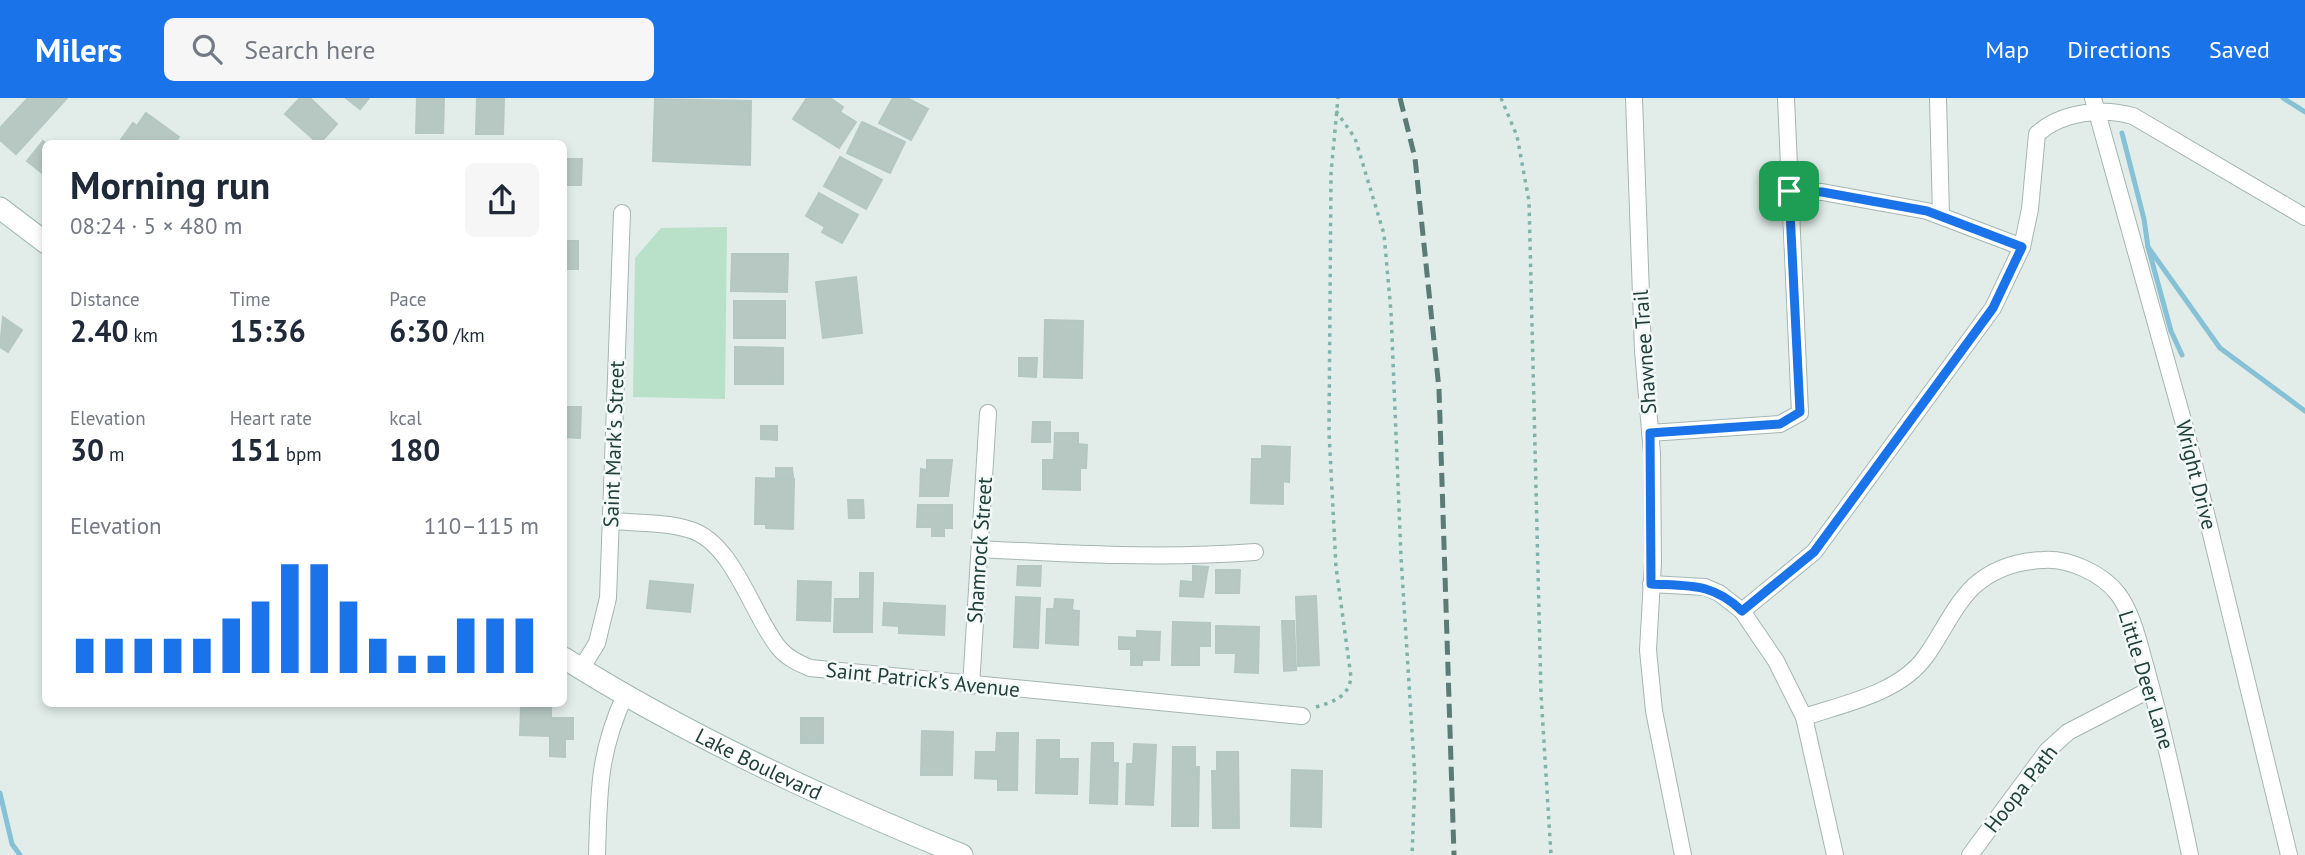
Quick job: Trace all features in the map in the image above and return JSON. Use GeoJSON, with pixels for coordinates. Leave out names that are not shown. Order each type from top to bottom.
{"type":"FeatureCollection","features":[{"type":"Feature","properties":{"kind":"main road"},"geometry":{"type":"LineString","coordinates":[[0,208],[42,240]]}},
{"type":"Feature","properties":{"kind":"main road","name":"Lake Boulevard"},"geometry":{"type":"LineString","coordinates":[[572,664],[688,729],[891,826],[962,855]]}},
{"type":"Feature","properties":{"kind":"street","name":"Shawnee Trail"},"geometry":{"type":"LineString","coordinates":[[1634,98],[1643,351],[1650,433],[1651,584],[1648,650],[1651,697],[1683,855]]}},
{"type":"Feature","properties":{"kind":"street"},"geometry":{"type":"LineString","coordinates":[[1650,433],[1780,424],[1800,412],[1787,98]]}},
{"type":"Feature","properties":{"kind":"street"},"geometry":{"type":"LineString","coordinates":[[1938,98],[1941,215]]}},
{"type":"Feature","properties":{"kind":"street"},"geometry":{"type":"LineString","coordinates":[[1742,611],[1814,552],[1993,308],[2022,247],[2030,209],[2037,134],[2054,122],[2094,105],[2140,119],[2305,217]]}},
{"type":"Feature","properties":{"kind":"street","name":"Wright Drive"},"geometry":{"type":"LineString","coordinates":[[2094,105],[2186,432],[2289,855]]}},
{"type":"Feature","properties":{"kind":"street"},"geometry":{"type":"LineString","coordinates":[[1789,191],[1822,192],[1941,215],[2022,247]]}},
{"type":"Feature","properties":{"kind":"street","name":"Saint Mark's Street"},"geometry":{"type":"LineString","coordinates":[[572,664],[597,643],[608,598],[622,213]]}},
{"type":"Feature","properties":{"kind":"street","name":"Shamrock Street"},"geometry":{"type":"LineString","coordinates":[[971,685],[988,414]]}},
{"type":"Feature","properties":{"kind":"street","name":"Saint Patrick's Avenue"},"geometry":{"type":"LineString","coordinates":[[611,521],[692,530],[713,544],[736,575],[778,647],[794,661],[810,668],[1302,716]]}},
{"type":"Feature","properties":{"kind":"street"},"geometry":{"type":"LineString","coordinates":[[980,549],[1189,557],[1255,552]]}},
{"type":"Feature","properties":{"kind":"street","name":"Little Deer Lane"},"geometry":{"type":"LineString","coordinates":[[1804,717],[1856,701],[1904,677],[1924,659],[1975,586],[1997,571],[2034,560],[2051,559],[2073,564],[2104,580],[2118,593],[2126,608],[2151,689],[2190,855]]}},
{"type":"Feature","properties":{"kind":"street"},"geometry":{"type":"LineString","coordinates":[[1651,584],[1704,587],[1719,593],[1742,611],[1776,661],[1804,717],[1835,855]]}},
{"type":"Feature","properties":{"kind":"street","name":"Hoopa Path"},"geometry":{"type":"LineString","coordinates":[[1970,855],[2047,751],[2068,732],[2151,689]]}},
{"type":"Feature","properties":{"kind":"street"},"geometry":{"type":"LineString","coordinates":[[597,855],[601,763],[612,723],[625,695]]}},
{"type":"Feature","properties":{"kind":"path"},"geometry":{"type":"LineString","coordinates":[[1302,716],[1347,692],[1351,677],[1336,567],[1329,432],[1331,173],[1338,98]]}},
{"type":"Feature","properties":{"kind":"path"},"geometry":{"type":"LineString","coordinates":[[1501,98],[1517,136],[1529,201],[1541,694],[1551,855]]}},
{"type":"Feature","properties":{"kind":"path"},"geometry":{"type":"LineString","coordinates":[[1336,111],[1355,138],[1384,233],[1391,312],[1401,557],[1415,779],[1412,855]]}},
{"type":"Feature","properties":{"kind":"green space"},"geometry":{"type":"Polygon","coordinates":[[[727,227],[725,399],[633,397],[635,258],[661,228],[727,227]]]}},
{"type":"Feature","properties":{"kind":"building"},"geometry":{"type":"Polygon","coordinates":[[[28,98],[67,98],[16,154],[0,140],[0,128],[28,98]]]}},
{"type":"Feature","properties":{"kind":"building"},"geometry":{"type":"Polygon","coordinates":[[[300,98],[310,98],[337,124],[323,140],[314,140],[285,114],[300,98]]]}},
{"type":"Feature","properties":{"kind":"building"},"geometry":{"type":"Polygon","coordinates":[[[346,98],[369,98],[360,109],[346,98]]]}},
{"type":"Feature","properties":{"kind":"building"},"geometry":{"type":"Polygon","coordinates":[[[417,98],[444,98],[443,133],[416,133],[417,98]]]}},
{"type":"Feature","properties":{"kind":"building"},"geometry":{"type":"Polygon","coordinates":[[[477,98],[504,98],[503,134],[476,134],[477,98]]]}},
{"type":"Feature","properties":{"kind":"building"},"geometry":{"type":"Polygon","coordinates":[[[807,98],[830,98],[843,107],[840,112],[856,122],[839,148],[793,119],[807,98]]]}},
{"type":"Feature","properties":{"kind":"building"},"geometry":{"type":"Polygon","coordinates":[[[893,98],[907,98],[928,109],[911,140],[879,123],[893,98]]]}},
{"type":"Feature","properties":{"kind":"building"},"geometry":{"type":"Polygon","coordinates":[[[655,99],[751,101],[750,165],[653,161],[655,99]]]}},
{"type":"Feature","properties":{"kind":"building"},"geometry":{"type":"Polygon","coordinates":[[[146,113],[179,137],[177,140],[121,140],[133,123],[137,126],[146,113]]]}},
{"type":"Feature","properties":{"kind":"building"},"geometry":{"type":"Polygon","coordinates":[[[862,122],[905,142],[890,173],[847,153],[862,122]]]}},
{"type":"Feature","properties":{"kind":"building"},"geometry":{"type":"Polygon","coordinates":[[[42,142],[42,173],[27,161],[42,142]]]}},
{"type":"Feature","properties":{"kind":"building"},"geometry":{"type":"Polygon","coordinates":[[[840,157],[882,180],[866,209],[824,186],[840,157]]]}},
{"type":"Feature","properties":{"kind":"building"},"geometry":{"type":"Polygon","coordinates":[[[567,159],[582,159],[581,185],[567,185],[567,159]]]}},
{"type":"Feature","properties":{"kind":"building"},"geometry":{"type":"Polygon","coordinates":[[[819,193],[858,215],[842,243],[822,232],[825,227],[806,216],[819,193]]]}},
{"type":"Feature","properties":{"kind":"building"},"geometry":{"type":"Polygon","coordinates":[[[567,241],[578,241],[578,269],[567,269],[567,241]]]}},
{"type":"Feature","properties":{"kind":"building"},"geometry":{"type":"Polygon","coordinates":[[[732,254],[788,254],[787,292],[731,291],[732,254]]]}},
{"type":"Feature","properties":{"kind":"building"},"geometry":{"type":"Polygon","coordinates":[[[856,277],[862,333],[823,338],[816,282],[856,277]]]}},
{"type":"Feature","properties":{"kind":"building"},"geometry":{"type":"Polygon","coordinates":[[[734,301],[785,301],[785,338],[734,338],[734,301]]]}},
{"type":"Feature","properties":{"kind":"building"},"geometry":{"type":"Polygon","coordinates":[[[3,317],[22,330],[8,352],[0,347],[3,317]]]}},
{"type":"Feature","properties":{"kind":"building"},"geometry":{"type":"Polygon","coordinates":[[[1045,320],[1083,321],[1082,378],[1044,377],[1045,320]]]}},
{"type":"Feature","properties":{"kind":"building"},"geometry":{"type":"Polygon","coordinates":[[[735,347],[783,348],[783,384],[735,384],[735,347]]]}},
{"type":"Feature","properties":{"kind":"building"},"geometry":{"type":"Polygon","coordinates":[[[1019,358],[1037,358],[1036,377],[1019,376],[1019,358]]]}},
{"type":"Feature","properties":{"kind":"building"},"geometry":{"type":"Polygon","coordinates":[[[567,407],[581,407],[580,438],[567,437],[567,407]]]}},
{"type":"Feature","properties":{"kind":"building"},"geometry":{"type":"Polygon","coordinates":[[[1033,422],[1050,422],[1050,442],[1032,442],[1033,422]]]}},
{"type":"Feature","properties":{"kind":"building"},"geometry":{"type":"Polygon","coordinates":[[[761,426],[777,426],[777,440],[761,439],[761,426]]]}},
{"type":"Feature","properties":{"kind":"building"},"geometry":{"type":"Polygon","coordinates":[[[1055,433],[1078,433],[1078,444],[1087,445],[1086,468],[1080,468],[1080,490],[1043,489],[1043,460],[1054,460],[1055,433]]]}},
{"type":"Feature","properties":{"kind":"building"},"geometry":{"type":"Polygon","coordinates":[[[1262,446],[1290,447],[1289,482],[1283,481],[1283,504],[1251,503],[1252,459],[1262,459],[1262,446]]]}},
{"type":"Feature","properties":{"kind":"building"},"geometry":{"type":"Polygon","coordinates":[[[927,460],[952,460],[948,496],[920,496],[921,469],[927,470],[927,460]]]}},
{"type":"Feature","properties":{"kind":"building"},"geometry":{"type":"Polygon","coordinates":[[[776,468],[792,468],[793,477],[776,477],[776,468]]]}},
{"type":"Feature","properties":{"kind":"building"},"geometry":{"type":"Polygon","coordinates":[[[756,478],[794,479],[793,529],[766,528],[766,524],[755,524],[756,478]]]}},
{"type":"Feature","properties":{"kind":"building"},"geometry":{"type":"Polygon","coordinates":[[[848,500],[863,500],[864,518],[849,518],[848,500]]]}},
{"type":"Feature","properties":{"kind":"building"},"geometry":{"type":"Polygon","coordinates":[[[918,505],[952,505],[952,528],[944,528],[944,536],[932,536],[932,527],[917,527],[918,505]]]}},
{"type":"Feature","properties":{"kind":"building"},"geometry":{"type":"Polygon","coordinates":[[[1018,566],[1041,566],[1040,586],[1017,585],[1018,566]]]}},
{"type":"Feature","properties":{"kind":"building"},"geometry":{"type":"Polygon","coordinates":[[[1193,566],[1208,567],[1203,597],[1180,596],[1181,581],[1193,582],[1193,566]]]}},
{"type":"Feature","properties":{"kind":"building"},"geometry":{"type":"Polygon","coordinates":[[[1216,570],[1240,570],[1239,593],[1216,593],[1216,570]]]}},
{"type":"Feature","properties":{"kind":"building"},"geometry":{"type":"Polygon","coordinates":[[[860,573],[873,573],[872,632],[834,632],[835,599],[860,599],[860,573]]]}},
{"type":"Feature","properties":{"kind":"building"},"geometry":{"type":"Polygon","coordinates":[[[650,581],[693,585],[690,612],[647,608],[650,581]]]}},
{"type":"Feature","properties":{"kind":"building"},"geometry":{"type":"Polygon","coordinates":[[[798,581],[831,582],[830,621],[797,620],[798,581]]]}},
{"type":"Feature","properties":{"kind":"building"},"geometry":{"type":"Polygon","coordinates":[[[1316,596],[1319,665],[1298,666],[1296,597],[1316,596]]]}},
{"type":"Feature","properties":{"kind":"building"},"geometry":{"type":"Polygon","coordinates":[[[1016,597],[1040,598],[1038,648],[1014,647],[1016,597]]]}},
{"type":"Feature","properties":{"kind":"building"},"geometry":{"type":"Polygon","coordinates":[[[1055,599],[1073,600],[1072,610],[1079,611],[1078,645],[1046,643],[1047,609],[1054,609],[1055,599]]]}},
{"type":"Feature","properties":{"kind":"building"},"geometry":{"type":"Polygon","coordinates":[[[884,603],[945,606],[944,635],[899,633],[899,626],[883,625],[884,603]]]}},
{"type":"Feature","properties":{"kind":"building"},"geometry":{"type":"Polygon","coordinates":[[[1282,621],[1294,621],[1296,670],[1284,671],[1282,621]]]}},
{"type":"Feature","properties":{"kind":"building"},"geometry":{"type":"Polygon","coordinates":[[[1173,622],[1210,623],[1210,646],[1199,646],[1199,665],[1172,665],[1173,622]]]}},
{"type":"Feature","properties":{"kind":"building"},"geometry":{"type":"Polygon","coordinates":[[[1216,626],[1259,627],[1258,673],[1235,672],[1236,653],[1216,653],[1216,626]]]}},
{"type":"Feature","properties":{"kind":"building"},"geometry":{"type":"Polygon","coordinates":[[[1137,631],[1160,632],[1159,660],[1142,660],[1142,665],[1131,665],[1131,649],[1119,649],[1119,637],[1137,638],[1137,631]]]}},
{"type":"Feature","properties":{"kind":"building"},"geometry":{"type":"Polygon","coordinates":[[[521,707],[551,708],[551,718],[573,718],[573,739],[565,739],[565,757],[550,756],[550,736],[520,735],[521,707]]]}},
{"type":"Feature","properties":{"kind":"building"},"geometry":{"type":"Polygon","coordinates":[[[801,718],[823,718],[823,743],[801,743],[801,718]]]}},
{"type":"Feature","properties":{"kind":"building"},"geometry":{"type":"Polygon","coordinates":[[[922,731],[953,732],[952,775],[921,775],[922,731]]]}},
{"type":"Feature","properties":{"kind":"building"},"geometry":{"type":"Polygon","coordinates":[[[997,733],[1018,733],[1017,790],[998,790],[998,779],[975,778],[976,752],[996,752],[997,733]]]}},
{"type":"Feature","properties":{"kind":"building"},"geometry":{"type":"Polygon","coordinates":[[[1037,740],[1059,740],[1059,759],[1078,759],[1077,794],[1036,793],[1037,740]]]}},
{"type":"Feature","properties":{"kind":"building"},"geometry":{"type":"Polygon","coordinates":[[[1092,743],[1113,743],[1113,763],[1118,763],[1117,804],[1090,803],[1092,743]]]}},
{"type":"Feature","properties":{"kind":"building"},"geometry":{"type":"Polygon","coordinates":[[[1134,744],[1156,745],[1153,805],[1126,804],[1127,764],[1133,764],[1134,744]]]}},
{"type":"Feature","properties":{"kind":"building"},"geometry":{"type":"Polygon","coordinates":[[[1173,747],[1195,747],[1195,767],[1199,767],[1198,826],[1172,826],[1173,747]]]}},
{"type":"Feature","properties":{"kind":"building"},"geometry":{"type":"Polygon","coordinates":[[[1217,752],[1238,752],[1239,828],[1213,828],[1212,771],[1217,771],[1217,752]]]}},
{"type":"Feature","properties":{"kind":"building"},"geometry":{"type":"Polygon","coordinates":[[[1292,770],[1322,771],[1321,827],[1291,826],[1292,770]]]}},
{"type":"Feature","properties":{"kind":"waterway"},"geometry":{"type":"LineString","coordinates":[[2283,98],[2305,112]]}},
{"type":"Feature","properties":{"kind":"waterway"},"geometry":{"type":"LineString","coordinates":[[2122,133],[2144,219],[2148,247],[2220,348],[2305,411]]}},
{"type":"Feature","properties":{"kind":"waterway"},"geometry":{"type":"LineString","coordinates":[[2148,247],[2171,331],[2182,355]]}},
{"type":"Feature","properties":{"kind":"waterway"},"geometry":{"type":"LineString","coordinates":[[0,793],[12,844],[20,855]]}},
{"type":"Feature","properties":{"kind":"railway"},"geometry":{"type":"LineString","coordinates":[[1400,98],[1415,158],[1439,389],[1454,855]]}},
{"type":"Feature","properties":{"kind":"route"},"geometry":{"type":"LineString","coordinates":[[1789,191],[1822,192],[1927,211],[2022,247],[1993,308],[1814,552],[1801,566],[1742,611],[1719,593],[1704,587],[1651,584],[1653,562],[1650,433],[1780,424],[1791,420],[1800,412],[1789,191]]}}]}
